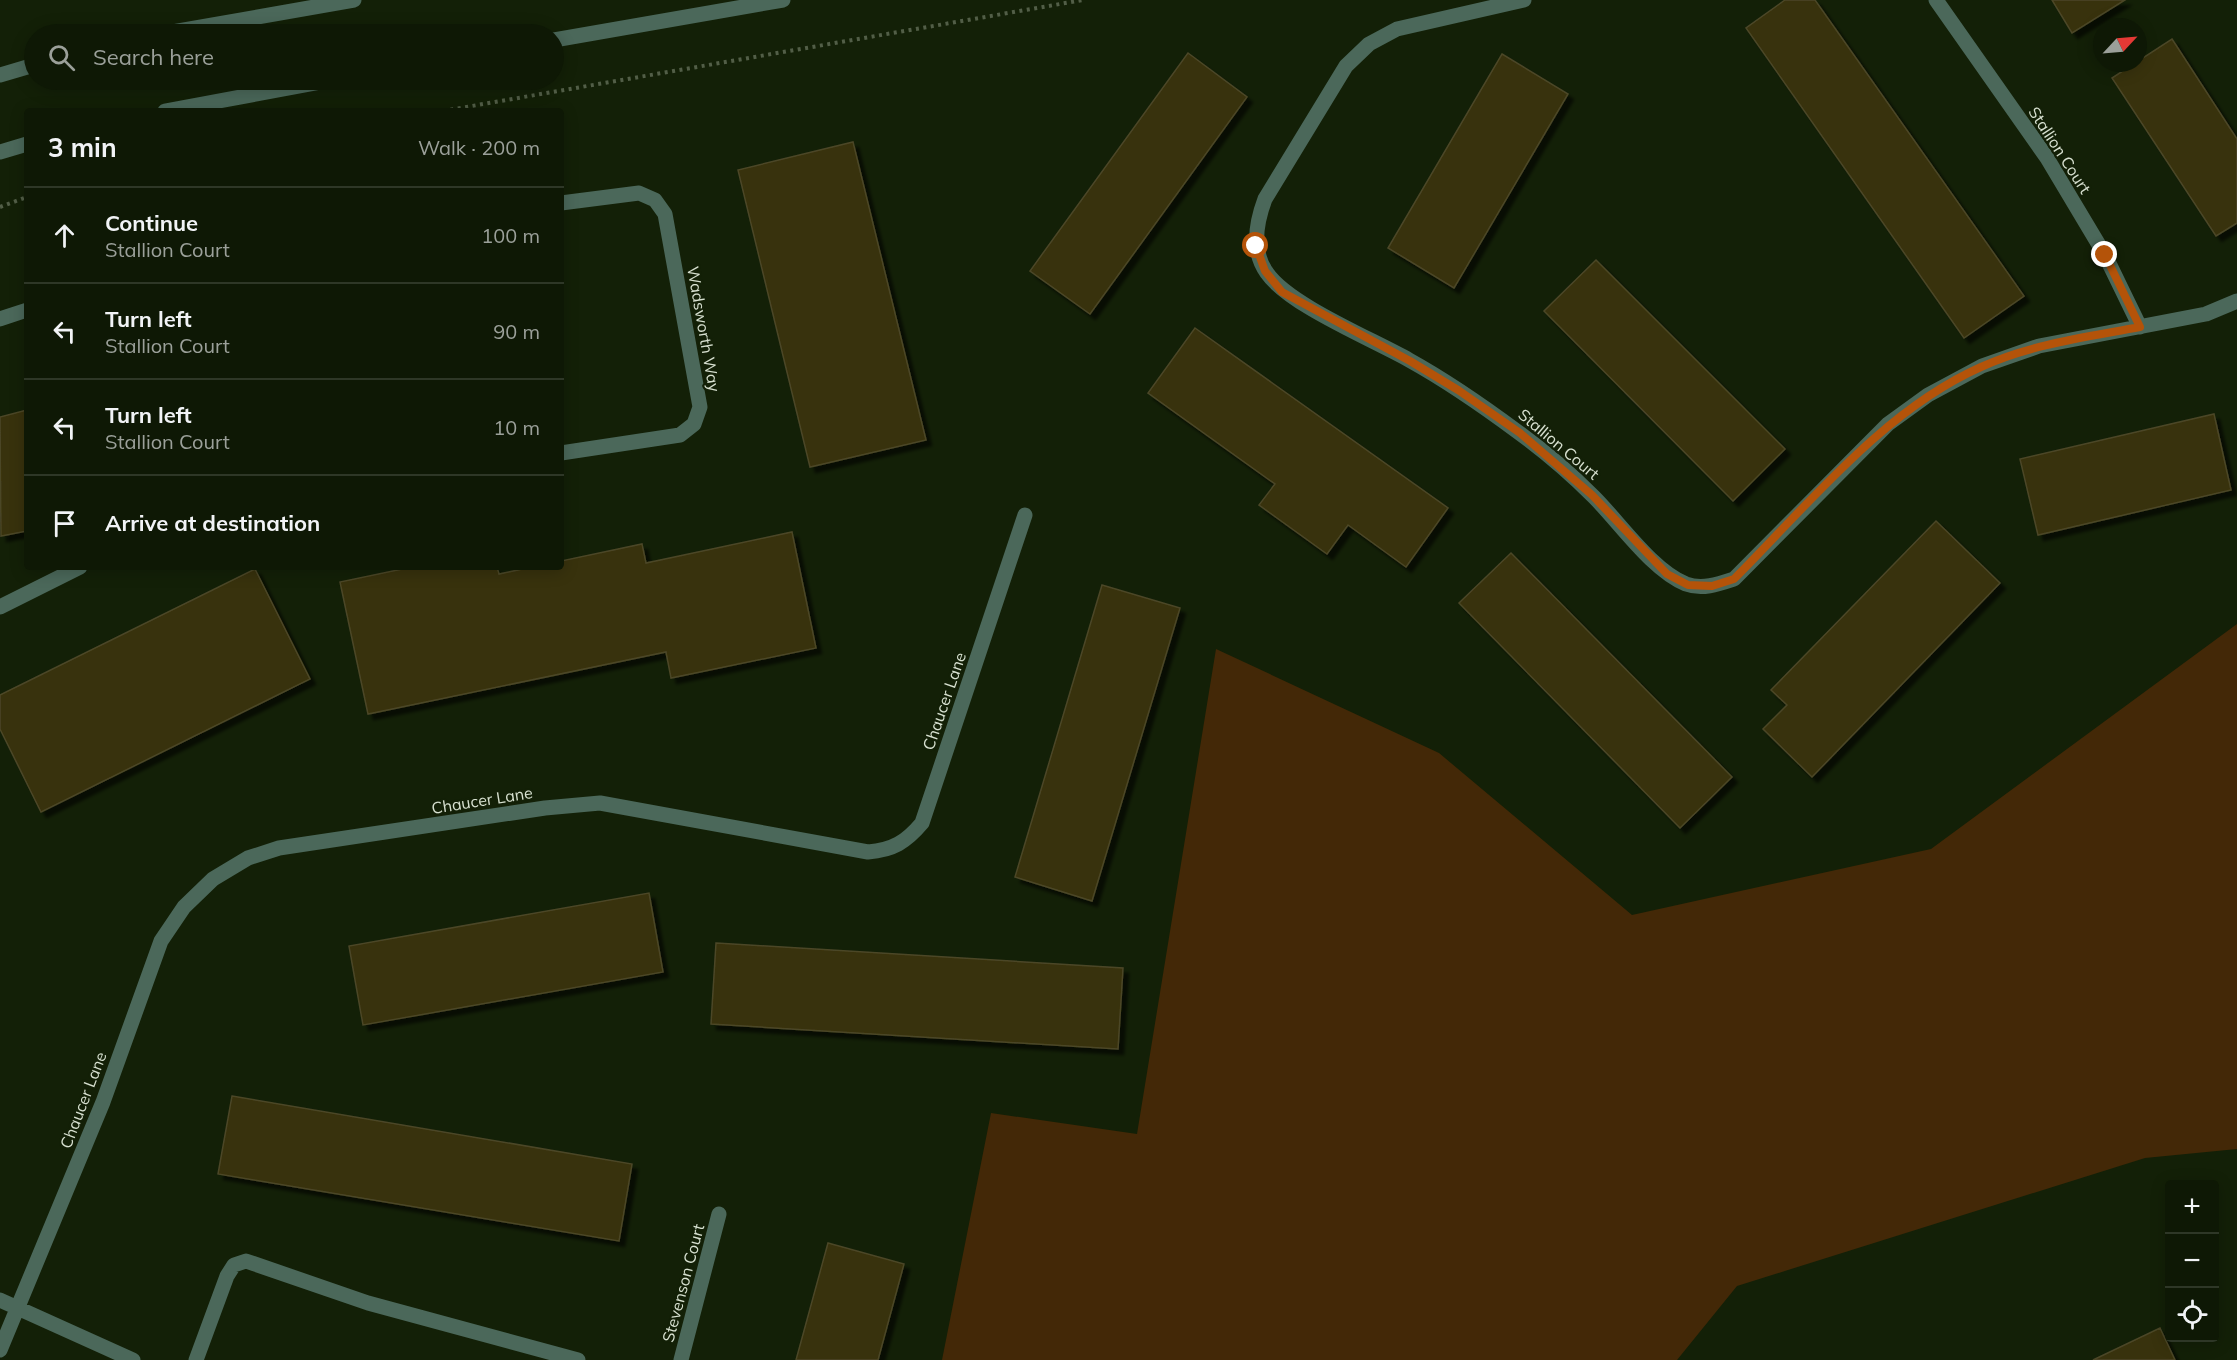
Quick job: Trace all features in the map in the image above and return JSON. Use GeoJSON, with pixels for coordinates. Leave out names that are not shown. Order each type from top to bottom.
{"type":"FeatureCollection","features":[{"type":"Feature","properties":{"kind":"street"},"geometry":{"type":"LineString","coordinates":[[218,24],[354,0]]}},
{"type":"Feature","properties":{"kind":"street"},"geometry":{"type":"LineString","coordinates":[[564,38],[783,0]]}},
{"type":"Feature","properties":{"kind":"street","name":"Stallion Court"},"geometry":{"type":"LineString","coordinates":[[1524,0],[1397,29],[1369,44],[1346,66],[1265,200],[1257,220],[1256,246],[1265,271],[1282,292],[1410,361],[1458,390],[1520,433],[1592,495],[1667,574],[1688,585],[1712,586],[1734,579],[1888,424],[1928,395],[1982,366],[2039,346],[2206,314],[2237,301]]}},
{"type":"Feature","properties":{"kind":"street","name":"Stallion Court"},"geometry":{"type":"LineString","coordinates":[[1936,0],[2047,158],[2105,255],[2140,327]]}},
{"type":"Feature","properties":{"kind":"street"},"geometry":{"type":"LineString","coordinates":[[0,75],[24,68]]}},
{"type":"Feature","properties":{"kind":"street"},"geometry":{"type":"LineString","coordinates":[[181,108],[279,90]]}},
{"type":"Feature","properties":{"kind":"street"},"geometry":{"type":"LineString","coordinates":[[0,152],[24,145]]}},
{"type":"Feature","properties":{"kind":"street","name":"Wadsworth Way"},"geometry":{"type":"LineString","coordinates":[[564,203],[639,194],[655,200],[665,214],[700,407],[694,424],[680,435],[564,453]]}},
{"type":"Feature","properties":{"kind":"street"},"geometry":{"type":"LineString","coordinates":[[0,319],[24,311]]}},
{"type":"Feature","properties":{"kind":"street","name":"Chaucer Lane"},"geometry":{"type":"LineString","coordinates":[[0,1350],[20,1308],[103,1102],[161,941],[183,907],[213,879],[248,858],[279,848],[526,813],[544,808],[600,803],[868,852],[886,850],[907,840],[922,823],[1025,515]]}},
{"type":"Feature","properties":{"kind":"street"},"geometry":{"type":"LineString","coordinates":[[0,607],[74,570]]}},
{"type":"Feature","properties":{"kind":"street","name":"Stevenson Court"},"geometry":{"type":"LineString","coordinates":[[681,1360],[719,1214]]}},
{"type":"Feature","properties":{"kind":"street"},"geometry":{"type":"LineString","coordinates":[[196,1360],[227,1276],[234,1265],[246,1261],[368,1303],[578,1360]]}},
{"type":"Feature","properties":{"kind":"street"},"geometry":{"type":"LineString","coordinates":[[0,1300],[133,1360]]}},
{"type":"Feature","properties":{"kind":"path"},"geometry":{"type":"LineString","coordinates":[[460,108],[1083,0]]}},
{"type":"Feature","properties":{"kind":"path"},"geometry":{"type":"LineString","coordinates":[[0,207],[24,198]]}},
{"type":"Feature","properties":{"kind":"shaded area"},"geometry":{"type":"Polygon","coordinates":[[[2237,624],[2237,1149],[2145,1158],[1737,1286],[1677,1360],[942,1360],[991,1113],[1137,1134],[1216,649],[1439,753],[1632,915],[1931,849],[2237,624]]]}},
{"type":"Feature","properties":{"kind":"building"},"geometry":{"type":"Polygon","coordinates":[[[1785,0],[1815,0],[2024,296],[1964,338],[1746,28],[1785,0]]]}},
{"type":"Feature","properties":{"kind":"building"},"geometry":{"type":"Polygon","coordinates":[[[2052,0],[2125,0],[2093,18],[2072,33],[2052,0]]]}},
{"type":"Feature","properties":{"kind":"building"},"geometry":{"type":"Polygon","coordinates":[[[2172,39],[2237,139],[2237,223],[2216,236],[2112,78],[2121,72],[2147,72],[2147,55],[2172,39]]]}},
{"type":"Feature","properties":{"kind":"building"},"geometry":{"type":"Polygon","coordinates":[[[1188,53],[1247,97],[1090,314],[1030,271],[1188,53]]]}},
{"type":"Feature","properties":{"kind":"building"},"geometry":{"type":"Polygon","coordinates":[[[1502,54],[1568,94],[1454,288],[1388,248],[1502,54]]]}},
{"type":"Feature","properties":{"kind":"building"},"geometry":{"type":"Polygon","coordinates":[[[853,142],[926,440],[810,467],[738,170],[853,142]]]}},
{"type":"Feature","properties":{"kind":"building"},"geometry":{"type":"Polygon","coordinates":[[[1596,260],[1785,449],[1733,501],[1544,311],[1596,260]]]}},
{"type":"Feature","properties":{"kind":"building"},"geometry":{"type":"Polygon","coordinates":[[[1195,328],[1448,508],[1406,567],[1348,525],[1327,554],[1259,505],[1275,484],[1148,393],[1195,328]]]}},
{"type":"Feature","properties":{"kind":"building"},"geometry":{"type":"Polygon","coordinates":[[[24,411],[24,532],[1,536],[0,417],[24,411]]]}},
{"type":"Feature","properties":{"kind":"building"},"geometry":{"type":"Polygon","coordinates":[[[2214,414],[2231,490],[2038,535],[2020,459],[2214,414]]]}},
{"type":"Feature","properties":{"kind":"building"},"geometry":{"type":"Polygon","coordinates":[[[1936,521],[2000,583],[1812,777],[1763,729],[1787,705],[1771,690],[1936,521]]]}},
{"type":"Feature","properties":{"kind":"building"},"geometry":{"type":"Polygon","coordinates":[[[792,532],[816,648],[671,678],[666,652],[368,714],[340,582],[398,570],[498,570],[499,574],[518,570],[564,570],[564,560],[642,544],[646,563],[792,532]]]}},
{"type":"Feature","properties":{"kind":"building"},"geometry":{"type":"Polygon","coordinates":[[[1511,553],[1732,777],[1680,828],[1459,603],[1511,553]]]}},
{"type":"Feature","properties":{"kind":"building"},"geometry":{"type":"Polygon","coordinates":[[[253,570],[256,570],[310,679],[41,812],[0,729],[0,695],[253,570]]]}},
{"type":"Feature","properties":{"kind":"building"},"geometry":{"type":"Polygon","coordinates":[[[1102,585],[1180,608],[1092,901],[1015,877],[1102,585]]]}},
{"type":"Feature","properties":{"kind":"building"},"geometry":{"type":"Polygon","coordinates":[[[649,893],[663,972],[363,1025],[349,946],[649,893]]]}},
{"type":"Feature","properties":{"kind":"building"},"geometry":{"type":"Polygon","coordinates":[[[716,943],[1123,968],[1118,1049],[711,1024],[716,943]]]}},
{"type":"Feature","properties":{"kind":"building"},"geometry":{"type":"Polygon","coordinates":[[[232,1096],[632,1164],[619,1241],[218,1174],[232,1096]]]}},
{"type":"Feature","properties":{"kind":"building"},"geometry":{"type":"Polygon","coordinates":[[[828,1243],[904,1264],[878,1360],[796,1360],[828,1243]]]}},
{"type":"Feature","properties":{"kind":"building"},"geometry":{"type":"Polygon","coordinates":[[[2160,1328],[2175,1360],[2093,1360],[2160,1328]]]}},
{"type":"Feature","properties":{"kind":"route"},"geometry":{"type":"LineString","coordinates":[[1256,246],[1265,271],[1282,292],[1410,361],[1458,390],[1520,433],[1592,495],[1667,574],[1688,585],[1712,586],[1734,579],[1888,424],[1928,395],[1982,366],[2039,346],[2140,327],[2105,255]]}}]}
